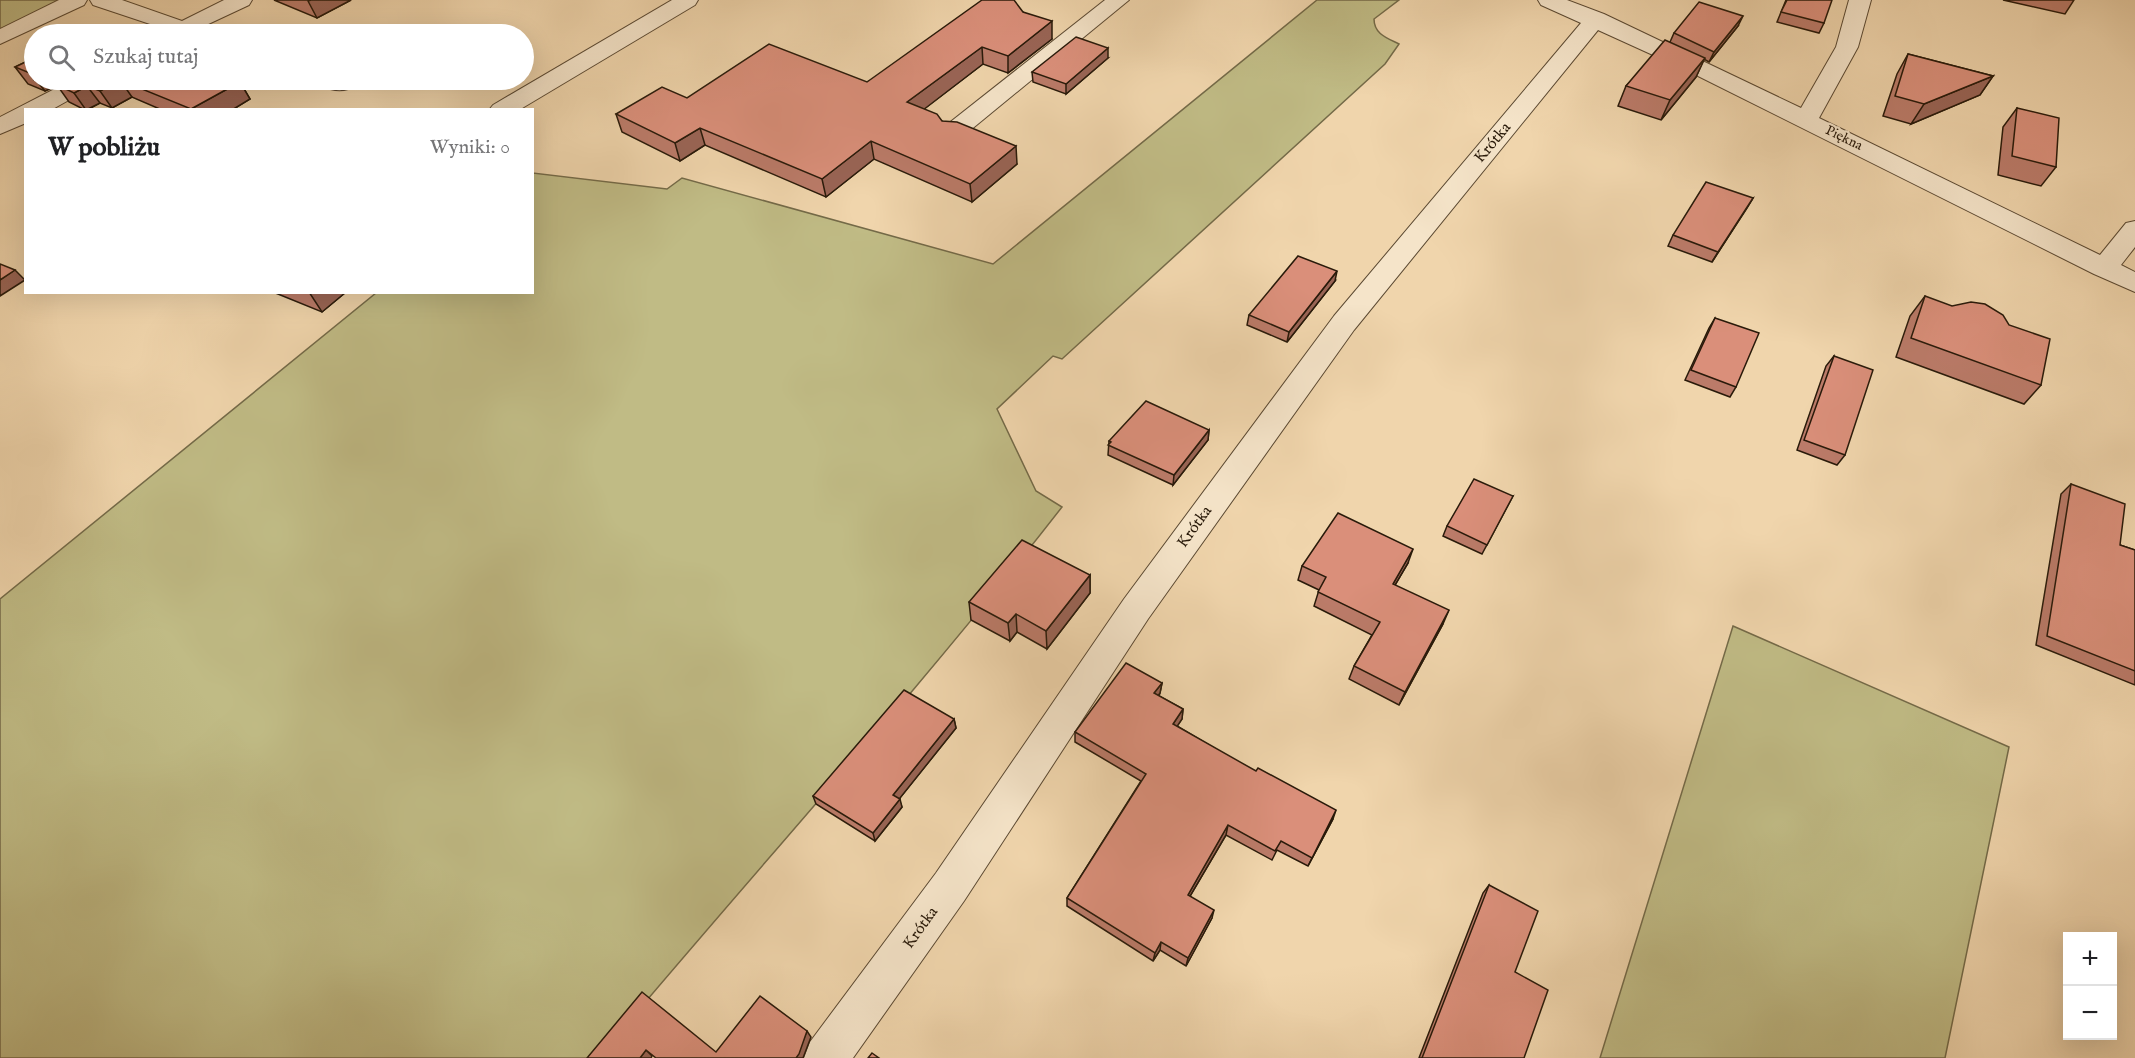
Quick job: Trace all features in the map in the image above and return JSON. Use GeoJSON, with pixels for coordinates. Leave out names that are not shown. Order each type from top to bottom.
{"type":"FeatureCollection","features":[{"type":"Feature","properties":{"kind":"street"},"geometry":{"type":"LineString","coordinates":[[27,24],[76,0]]}},
{"type":"Feature","properties":{"kind":"street"},"geometry":{"type":"LineString","coordinates":[[101,0],[164,24]]}},
{"type":"Feature","properties":{"kind":"street"},"geometry":{"type":"LineString","coordinates":[[199,24],[241,0]]}},
{"type":"Feature","properties":{"kind":"street"},"geometry":{"type":"LineString","coordinates":[[504,108],[687,0]]}},
{"type":"Feature","properties":{"kind":"street"},"geometry":{"type":"LineString","coordinates":[[953,132],[1118,0]]}},
{"type":"Feature","properties":{"kind":"street","name":"Piękna"},"geometry":{"type":"LineString","coordinates":[[1549,0],[1806,120],[2135,284]]}},
{"type":"Feature","properties":{"kind":"street"},"geometry":{"type":"LineString","coordinates":[[1806,120],[1847,47],[1860,0]]}},
{"type":"Feature","properties":{"kind":"street","name":"Krótka"},"geometry":{"type":"LineString","coordinates":[[826,1058],[950,887],[1136,609],[1344,323],[1596,20]]}},
{"type":"Feature","properties":{"kind":"street"},"geometry":{"type":"LineString","coordinates":[[0,37],[24,25]]}},
{"type":"Feature","properties":{"kind":"street"},"geometry":{"type":"LineString","coordinates":[[37,108],[70,90]]}},
{"type":"Feature","properties":{"kind":"street"},"geometry":{"type":"LineString","coordinates":[[0,127],[24,114]]}},
{"type":"Feature","properties":{"kind":"street"},"geometry":{"type":"LineString","coordinates":[[2104,268],[2135,229]]}},
{"type":"Feature","properties":{"kind":"shaded area"},"geometry":{"type":"Polygon","coordinates":[[[0,0],[64,0],[0,31],[0,0]]]}},
{"type":"Feature","properties":{"kind":"shaded area"},"geometry":{"type":"Polygon","coordinates":[[[1317,0],[1399,0],[1374,19],[1379,32],[1399,44],[1385,64],[1062,359],[1053,356],[997,409],[1036,491],[1062,507],[891,716],[598,1058],[0,1058],[0,599],[375,294],[534,294],[534,173],[667,189],[682,178],[993,264],[1317,0]]]}},
{"type":"Feature","properties":{"kind":"shaded area"},"geometry":{"type":"Polygon","coordinates":[[[1733,626],[2009,747],[1945,1058],[1600,1058],[1733,626]]]}},
{"type":"Feature","properties":{"kind":"building"},"geometry":{"type":"Polygon","coordinates":[[[982,0],[1014,0],[1023,12],[1052,21],[1008,56],[982,47],[907,102],[937,114],[942,121],[957,122],[1016,146],[970,184],[871,141],[822,179],[700,128],[675,143],[616,114],[662,87],[687,98],[769,44],[867,82],[982,0]]]}},
{"type":"Feature","properties":{"kind":"building"},"geometry":{"type":"Polygon","coordinates":[[[1787,0],[1832,0],[1824,23],[1781,12],[1787,0]]]}},
{"type":"Feature","properties":{"kind":"building"},"geometry":{"type":"Polygon","coordinates":[[[1699,2],[1743,16],[1714,52],[1674,33],[1699,2]]]}},
{"type":"Feature","properties":{"kind":"building"},"geometry":{"type":"Polygon","coordinates":[[[1076,37],[1108,48],[1066,84],[1032,72],[1076,37]]]}},
{"type":"Feature","properties":{"kind":"building"},"geometry":{"type":"Polygon","coordinates":[[[1665,40],[1705,58],[1670,100],[1626,86],[1665,40]]]}},
{"type":"Feature","properties":{"kind":"building"},"geometry":{"type":"Polygon","coordinates":[[[1908,54],[1993,76],[1924,104],[1895,96],[1908,54]]]}},
{"type":"Feature","properties":{"kind":"building"},"geometry":{"type":"Polygon","coordinates":[[[24,63],[24,71],[15,67],[24,63]]]}},
{"type":"Feature","properties":{"kind":"building"},"geometry":{"type":"Polygon","coordinates":[[[144,90],[225,90],[193,108],[144,90]]]}},
{"type":"Feature","properties":{"kind":"building"},"geometry":{"type":"Polygon","coordinates":[[[2017,108],[2059,118],[2056,167],[2012,156],[2017,108]]]}},
{"type":"Feature","properties":{"kind":"building"},"geometry":{"type":"Polygon","coordinates":[[[1706,182],[1753,198],[1718,252],[1673,235],[1706,182]]]}},
{"type":"Feature","properties":{"kind":"building"},"geometry":{"type":"Polygon","coordinates":[[[1298,256],[1337,271],[1289,332],[1249,315],[1298,256]]]}},
{"type":"Feature","properties":{"kind":"building"},"geometry":{"type":"Polygon","coordinates":[[[0,264],[15,270],[0,280],[0,264]]]}},
{"type":"Feature","properties":{"kind":"building"},"geometry":{"type":"Polygon","coordinates":[[[1925,296],[1952,306],[1971,302],[1985,304],[2003,315],[2009,325],[2050,339],[2041,385],[1911,338],[1925,296]]]}},
{"type":"Feature","properties":{"kind":"building"},"geometry":{"type":"Polygon","coordinates":[[[1715,318],[1759,333],[1736,387],[1691,370],[1715,318]]]}},
{"type":"Feature","properties":{"kind":"building"},"geometry":{"type":"Polygon","coordinates":[[[1834,356],[1873,370],[1845,455],[1804,440],[1834,356]]]}},
{"type":"Feature","properties":{"kind":"building"},"geometry":{"type":"Polygon","coordinates":[[[1146,401],[1209,430],[1174,475],[1108,445],[1111,442],[1109,441],[1146,401]]]}},
{"type":"Feature","properties":{"kind":"building"},"geometry":{"type":"Polygon","coordinates":[[[1474,479],[1513,496],[1487,545],[1447,526],[1474,479]]]}},
{"type":"Feature","properties":{"kind":"building"},"geometry":{"type":"Polygon","coordinates":[[[2071,484],[2125,504],[2120,545],[2135,550],[2135,671],[2047,636],[2071,484]]]}},
{"type":"Feature","properties":{"kind":"building"},"geometry":{"type":"Polygon","coordinates":[[[1338,513],[1413,549],[1393,584],[1449,610],[1405,692],[1354,666],[1380,622],[1318,592],[1326,577],[1302,566],[1338,513]]]}},
{"type":"Feature","properties":{"kind":"building"},"geometry":{"type":"Polygon","coordinates":[[[1022,540],[1090,575],[1046,631],[1016,614],[1008,623],[969,602],[1022,540]]]}},
{"type":"Feature","properties":{"kind":"building"},"geometry":{"type":"Polygon","coordinates":[[[1126,663],[1162,683],[1154,693],[1183,709],[1173,724],[1256,771],[1258,768],[1336,810],[1312,858],[1281,841],[1275,851],[1228,825],[1188,895],[1214,910],[1188,958],[1161,942],[1155,953],[1067,898],[1146,774],[1075,732],[1126,663]]]}},
{"type":"Feature","properties":{"kind":"building"},"geometry":{"type":"Polygon","coordinates":[[[904,690],[954,719],[893,795],[900,799],[873,833],[813,796],[904,690]]]}},
{"type":"Feature","properties":{"kind":"building"},"geometry":{"type":"Polygon","coordinates":[[[1489,885],[1538,911],[1515,972],[1548,990],[1524,1058],[1422,1058],[1489,885]]]}},
{"type":"Feature","properties":{"kind":"building"},"geometry":{"type":"Polygon","coordinates":[[[642,992],[716,1052],[760,996],[807,1031],[796,1058],[656,1058],[646,1050],[640,1058],[587,1058],[642,992]]]}},
{"type":"Feature","properties":{"kind":"building"},"geometry":{"type":"Polygon","coordinates":[[[872,1053],[879,1058],[868,1058],[872,1053]]]}}]}
